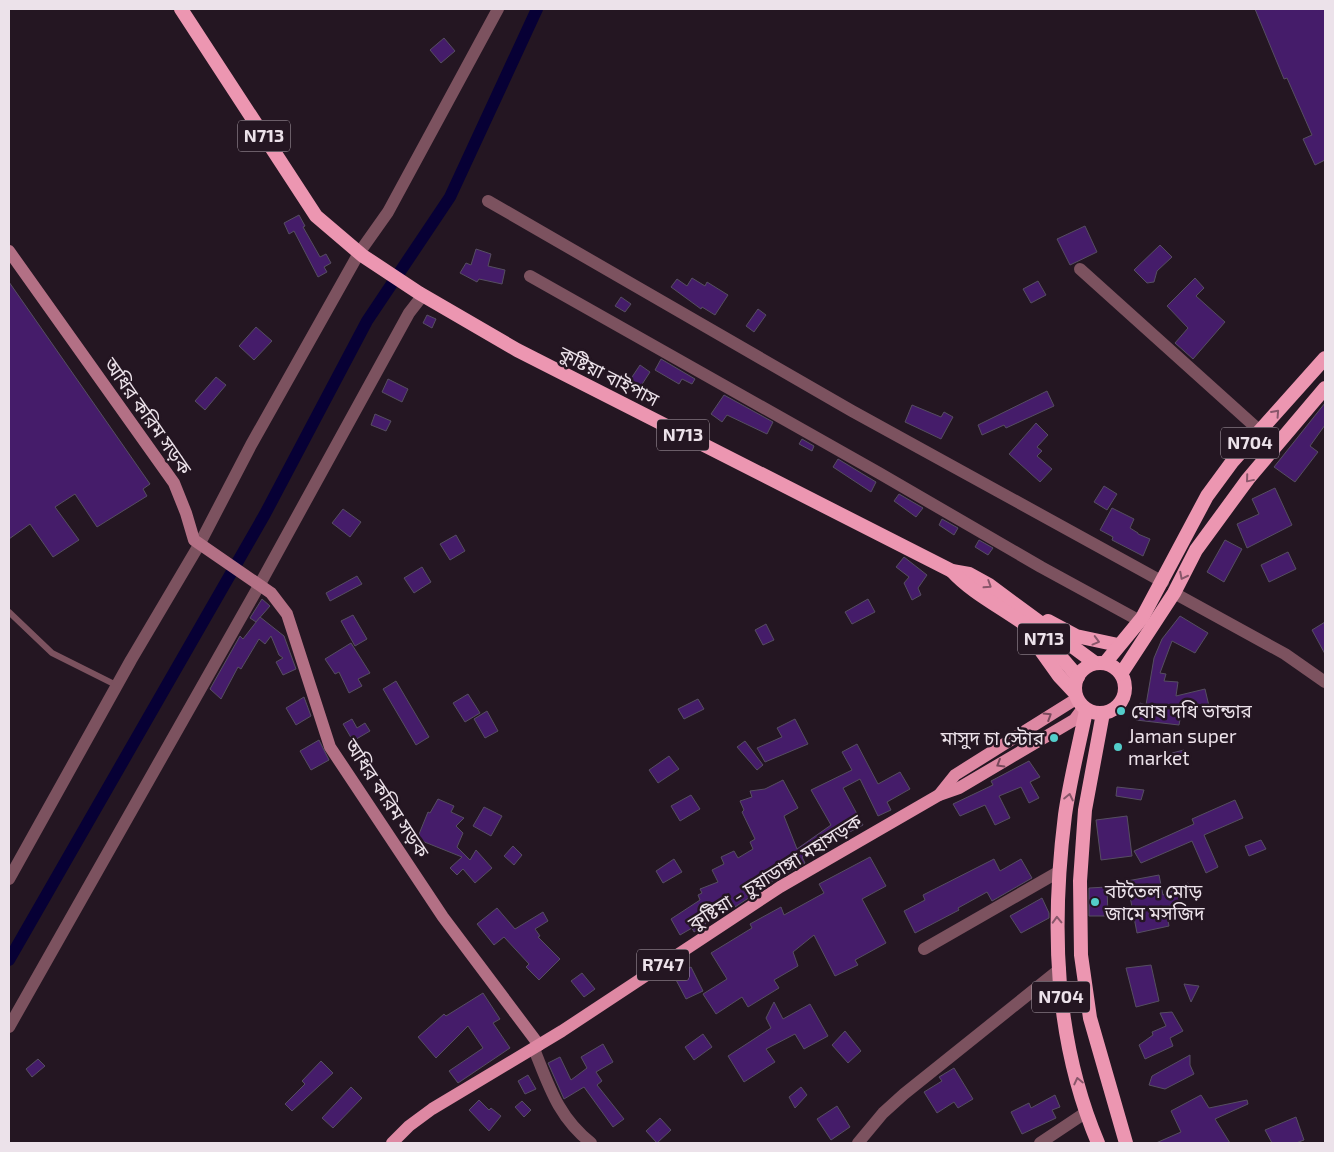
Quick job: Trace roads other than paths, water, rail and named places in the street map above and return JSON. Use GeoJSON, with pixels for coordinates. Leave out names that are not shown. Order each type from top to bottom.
{"type":"FeatureCollection","features":[{"type":"Feature","properties":{"kind":"highway","name":"কুষ্টিয়া বাইপাস"},"geometry":{"type":"LineString","coordinates":[[181,9],[316,216],[361,254],[421,294],[516,350],[952,570],[969,574],[989,585],[1020,609],[1100,663]]}},
{"type":"Feature","properties":{"kind":"highway","name":"N704"},"geometry":{"type":"LineString","coordinates":[[1163,582],[1185,536],[1218,481],[1325,358]]}},
{"type":"Feature","properties":{"kind":"highway","name":"N704"},"geometry":{"type":"LineString","coordinates":[[1121,674],[1136,648],[1150,631],[1172,597],[1196,550],[1236,495],[1325,388]]}},
{"type":"Feature","properties":{"kind":"highway"},"geometry":{"type":"LineString","coordinates":[[1218,481],[1236,495]]}},
{"type":"Feature","properties":{"kind":"highway","name":"কুষ্টিয়া বাইপাস"},"geometry":{"type":"LineString","coordinates":[[952,570],[963,583],[1002,608],[1056,649],[1078,677]]}},
{"type":"Feature","properties":{"kind":"highway"},"geometry":{"type":"LineString","coordinates":[[1080,702],[1078,677],[1086,668],[1100,663],[1141,620],[1163,582]]}},
{"type":"Feature","properties":{"kind":"highway"},"geometry":{"type":"LineString","coordinates":[[1002,608],[1025,628],[1080,702],[1103,713],[1113,710],[1121,701],[1125,687],[1121,674],[1100,663]]}},
{"type":"Feature","properties":{"kind":"highway"},"geometry":{"type":"LineString","coordinates":[[1020,609],[1076,636],[1118,645]]}},
{"type":"Feature","properties":{"kind":"highway","name":"N704"},"geometry":{"type":"LineString","coordinates":[[1080,702],[1062,845],[1056,914],[1061,1013],[1085,1113],[1098,1143]]}},
{"type":"Feature","properties":{"kind":"highway","name":"N704"},"geometry":{"type":"LineString","coordinates":[[1103,713],[1085,810],[1080,881],[1081,955],[1090,1018],[1126,1143]]}},
{"type":"Feature","properties":{"kind":"main road","name":"অধির করিম সড়ক"},"geometry":{"type":"LineString","coordinates":[[9,251],[174,483],[194,540],[203,548],[260,584],[271,593],[287,614],[330,747],[443,917],[536,1047]]}},
{"type":"Feature","properties":{"kind":"main road","name":"কুষ্টিয়া - চুয়াডাঙ্গা মহাসড়ক"},"geometry":{"type":"LineString","coordinates":[[392,1143],[409,1126],[432,1109],[536,1047],[780,888],[939,795],[959,788],[1074,720],[1080,702]]}},
{"type":"Feature","properties":{"kind":"street"},"geometry":{"type":"LineString","coordinates":[[9,879],[116,685],[203,548],[251,445],[361,254],[388,212],[498,9]]}},
{"type":"Feature","properties":{"kind":"street"},"geometry":{"type":"LineString","coordinates":[[488,201],[852,411],[1163,582]]}},
{"type":"Feature","properties":{"kind":"street"},"geometry":{"type":"LineString","coordinates":[[1080,269],[1260,431]]}},
{"type":"Feature","properties":{"kind":"street"},"geometry":{"type":"LineString","coordinates":[[530,276],[879,473],[1041,567],[1141,620]]}},
{"type":"Feature","properties":{"kind":"street"},"geometry":{"type":"LineString","coordinates":[[9,1027],[260,584],[421,294]]}},
{"type":"Feature","properties":{"kind":"street"},"geometry":{"type":"LineString","coordinates":[[1172,597],[1285,654],[1325,682]]}},
{"type":"Feature","properties":{"kind":"street"},"geometry":{"type":"LineString","coordinates":[[924,949],[1060,871]]}},
{"type":"Feature","properties":{"kind":"street"},"geometry":{"type":"LineString","coordinates":[[858,1143],[883,1113],[904,1094],[1060,969]]}},
{"type":"Feature","properties":{"kind":"street"},"geometry":{"type":"LineString","coordinates":[[536,1047],[558,1108],[591,1143]]}},
{"type":"Feature","properties":{"kind":"street"},"geometry":{"type":"LineString","coordinates":[[1040,1143],[1085,1113]]}},
{"type":"Feature","properties":{"kind":"lane"},"geometry":{"type":"LineString","coordinates":[[9,612],[52,653],[116,685]]}},
{"type":"Feature","properties":{"kind":"waterway"},"geometry":{"type":"LineString","coordinates":[[9,960],[265,514],[367,321],[450,197],[537,9]]}},
{"type":"Feature","properties":{"kind":"place","name":"ঘোষ দধি ভান্ডার"},"geometry":{"type":"Point","coordinates":[1121,711]}},
{"type":"Feature","properties":{"kind":"place","name":"মাসুদ চা স্টোর"},"geometry":{"type":"Point","coordinates":[1054,738]}},
{"type":"Feature","properties":{"kind":"place","name":"Jaman super market"},"geometry":{"type":"Point","coordinates":[1118,747]}},
{"type":"Feature","properties":{"kind":"place","name":"বটতৈল মোড় জামে মসজিদ"},"geometry":{"type":"Point","coordinates":[1095,902]}}]}
